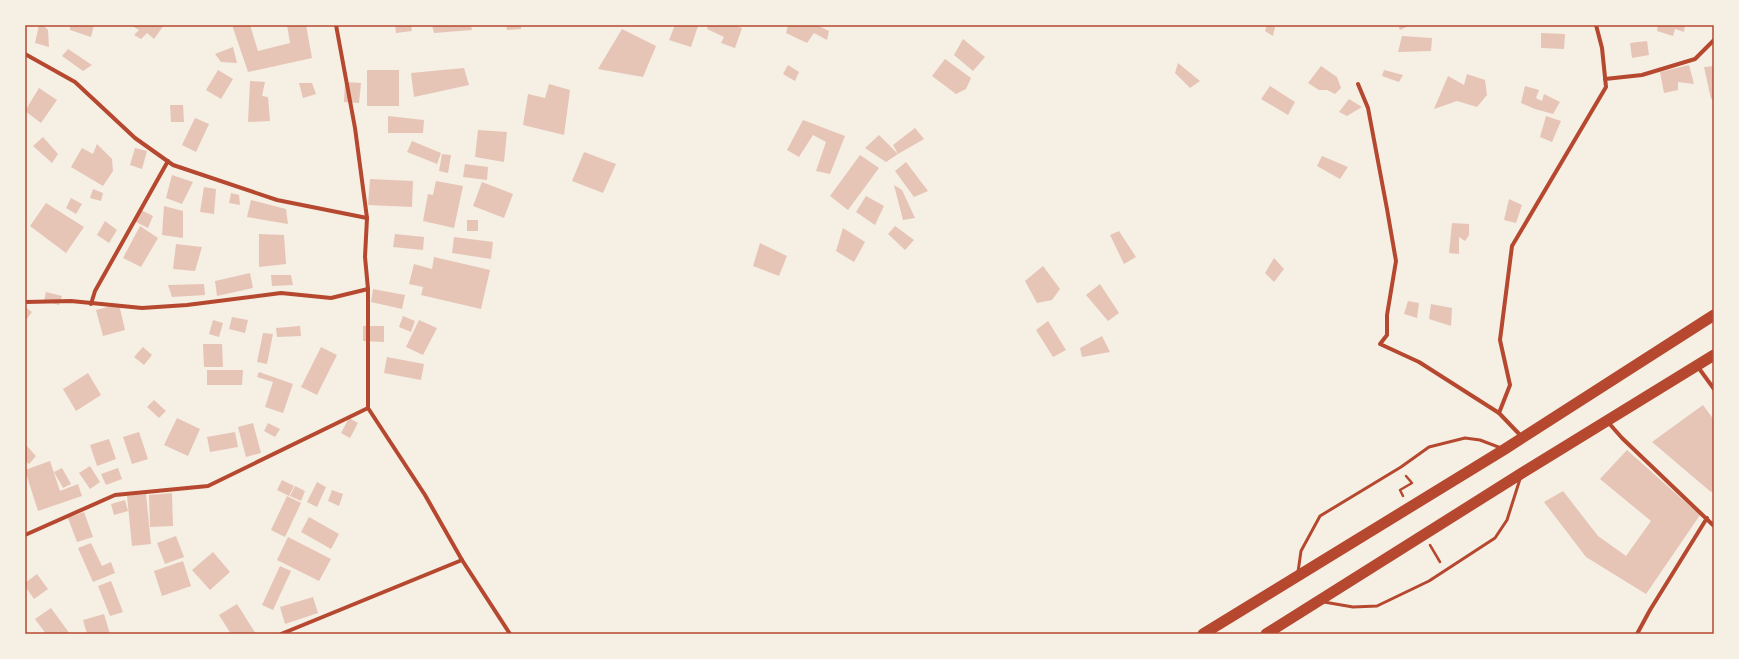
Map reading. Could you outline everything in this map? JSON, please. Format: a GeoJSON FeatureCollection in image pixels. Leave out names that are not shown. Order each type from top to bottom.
{"type":"FeatureCollection","features":[{"type":"Feature","properties":{"kind":"highway"},"geometry":{"type":"LineString","coordinates":[[1203,634],[1505,449],[1714,315]]}},
{"type":"Feature","properties":{"kind":"highway"},"geometry":{"type":"LineString","coordinates":[[1266,634],[1522,473],[1714,355]]}},
{"type":"Feature","properties":{"kind":"street"},"geometry":{"type":"LineString","coordinates":[[336,25],[355,128],[367,218],[365,257],[368,289],[368,408],[425,495],[462,560],[510,634]]}},
{"type":"Feature","properties":{"kind":"street"},"geometry":{"type":"LineString","coordinates":[[1499,413],[1510,385],[1500,340],[1512,246],[1606,87],[1602,48],[1596,25]]}},
{"type":"Feature","properties":{"kind":"street"},"geometry":{"type":"LineString","coordinates":[[1605,79],[1642,75],[1695,60],[1714,40]]}},
{"type":"Feature","properties":{"kind":"street"},"geometry":{"type":"LineString","coordinates":[[25,54],[75,82],[135,138],[173,165],[277,200],[367,218]]}},
{"type":"Feature","properties":{"kind":"street"},"geometry":{"type":"LineString","coordinates":[[1358,84],[1368,108],[1388,209],[1396,261],[1387,315],[1386,335],[1380,344],[1419,362],[1499,413],[1522,438]]}},
{"type":"Feature","properties":{"kind":"street"},"geometry":{"type":"LineString","coordinates":[[91,304],[95,291],[168,161]]}},
{"type":"Feature","properties":{"kind":"street"},"geometry":{"type":"LineString","coordinates":[[25,302],[71,301],[142,308],[187,305],[281,293],[331,298],[368,289]]}},
{"type":"Feature","properties":{"kind":"street"},"geometry":{"type":"LineString","coordinates":[[1698,365],[1714,389]]}},
{"type":"Feature","properties":{"kind":"street"},"geometry":{"type":"LineString","coordinates":[[25,536],[115,495],[208,486],[368,408]]}},
{"type":"Feature","properties":{"kind":"street"},"geometry":{"type":"LineString","coordinates":[[1607,421],[1622,438],[1714,526]]}},
{"type":"Feature","properties":{"kind":"street"},"geometry":{"type":"LineString","coordinates":[[1637,634],[1650,610],[1707,518]]}},
{"type":"Feature","properties":{"kind":"street"},"geometry":{"type":"LineString","coordinates":[[281,634],[462,560]]}},
{"type":"Feature","properties":{"kind":"lane"},"geometry":{"type":"LineString","coordinates":[[1297,576],[1301,551],[1320,516],[1401,467],[1429,447],[1465,438],[1480,440],[1505,449]]}},
{"type":"Feature","properties":{"kind":"lane"},"geometry":{"type":"LineString","coordinates":[[1320,601],[1353,606],[1377,606],[1429,581],[1495,538],[1507,520],[1522,473]]}},
{"type":"Feature","properties":{"kind":"path"},"geometry":{"type":"LineString","coordinates":[[1400,490],[1412,483],[1401,467]]}},
{"type":"Feature","properties":{"kind":"building"},"geometry":{"type":"Polygon","coordinates":[[[39,25],[43,25],[48,30],[49,47],[35,43],[39,25]]]}},
{"type":"Feature","properties":{"kind":"building"},"geometry":{"type":"Polygon","coordinates":[[[70,25],[94,25],[91,37],[70,30],[70,25]]]}},
{"type":"Feature","properties":{"kind":"building"},"geometry":{"type":"Polygon","coordinates":[[[164,25],[154,39],[147,33],[141,39],[134,35],[139,30],[132,26],[164,25]]]}},
{"type":"Feature","properties":{"kind":"building"},"geometry":{"type":"Polygon","coordinates":[[[232,25],[250,25],[258,51],[290,43],[287,25],[306,25],[312,58],[248,72],[232,25]]]}},
{"type":"Feature","properties":{"kind":"building"},"geometry":{"type":"Polygon","coordinates":[[[395,25],[411,25],[412,31],[396,33],[395,25]]]}},
{"type":"Feature","properties":{"kind":"building"},"geometry":{"type":"Polygon","coordinates":[[[432,25],[471,25],[472,30],[434,33],[432,25]]]}},
{"type":"Feature","properties":{"kind":"building"},"geometry":{"type":"Polygon","coordinates":[[[506,25],[521,25],[521,29],[507,30],[506,25]]]}},
{"type":"Feature","properties":{"kind":"building"},"geometry":{"type":"Polygon","coordinates":[[[675,25],[698,26],[691,47],[669,40],[675,25]]]}},
{"type":"Feature","properties":{"kind":"building"},"geometry":{"type":"Polygon","coordinates":[[[708,25],[732,25],[742,28],[735,48],[721,43],[724,37],[707,29],[708,25]]]}},
{"type":"Feature","properties":{"kind":"building"},"geometry":{"type":"Polygon","coordinates":[[[788,25],[817,25],[829,31],[827,40],[814,33],[807,43],[786,33],[788,25]]]}},
{"type":"Feature","properties":{"kind":"building"},"geometry":{"type":"Polygon","coordinates":[[[1267,25],[1275,27],[1273,36],[1265,31],[1267,25]]]}},
{"type":"Feature","properties":{"kind":"building"},"geometry":{"type":"Polygon","coordinates":[[[1398,25],[1410,25],[1400,30],[1398,25]]]}},
{"type":"Feature","properties":{"kind":"building"},"geometry":{"type":"Polygon","coordinates":[[[1658,25],[1685,25],[1684,32],[1675,29],[1673,36],[1657,31],[1658,25]]]}},
{"type":"Feature","properties":{"kind":"building"},"geometry":{"type":"Polygon","coordinates":[[[622,29],[656,46],[643,77],[598,69],[622,29]]]}},
{"type":"Feature","properties":{"kind":"building"},"geometry":{"type":"Polygon","coordinates":[[[1541,33],[1565,34],[1564,49],[1541,48],[1541,33]]]}},
{"type":"Feature","properties":{"kind":"building"},"geometry":{"type":"Polygon","coordinates":[[[1402,36],[1432,38],[1431,51],[1398,52],[1402,36]]]}},
{"type":"Feature","properties":{"kind":"building"},"geometry":{"type":"Polygon","coordinates":[[[963,39],[985,57],[973,71],[954,55],[963,39]]]}},
{"type":"Feature","properties":{"kind":"building"},"geometry":{"type":"Polygon","coordinates":[[[1647,41],[1649,55],[1632,58],[1630,43],[1647,41]]]}},
{"type":"Feature","properties":{"kind":"building"},"geometry":{"type":"Polygon","coordinates":[[[233,47],[237,63],[221,62],[215,54],[233,47]]]}},
{"type":"Feature","properties":{"kind":"building"},"geometry":{"type":"Polygon","coordinates":[[[68,49],[92,65],[83,71],[62,56],[68,49]]]}},
{"type":"Feature","properties":{"kind":"building"},"geometry":{"type":"Polygon","coordinates":[[[945,59],[971,78],[966,89],[956,94],[932,76],[945,59]]]}},
{"type":"Feature","properties":{"kind":"building"},"geometry":{"type":"Polygon","coordinates":[[[1178,63],[1200,81],[1190,88],[1175,73],[1178,63]]]}},
{"type":"Feature","properties":{"kind":"building"},"geometry":{"type":"Polygon","coordinates":[[[788,65],[799,72],[795,81],[783,74],[788,65]]]}},
{"type":"Feature","properties":{"kind":"building"},"geometry":{"type":"Polygon","coordinates":[[[1689,65],[1694,84],[1678,82],[1678,90],[1664,93],[1660,72],[1689,65]]]}},
{"type":"Feature","properties":{"kind":"building"},"geometry":{"type":"Polygon","coordinates":[[[1321,66],[1337,77],[1341,88],[1335,94],[1327,90],[1319,90],[1308,83],[1321,66]]]}},
{"type":"Feature","properties":{"kind":"building"},"geometry":{"type":"Polygon","coordinates":[[[1714,66],[1714,98],[1711,99],[1704,67],[1714,66]]]}},
{"type":"Feature","properties":{"kind":"building"},"geometry":{"type":"Polygon","coordinates":[[[464,68],[469,85],[414,97],[411,73],[464,68]]]}},
{"type":"Feature","properties":{"kind":"building"},"geometry":{"type":"Polygon","coordinates":[[[218,70],[233,79],[221,99],[206,90],[218,70]]]}},
{"type":"Feature","properties":{"kind":"building"},"geometry":{"type":"Polygon","coordinates":[[[367,70],[399,70],[399,106],[367,106],[367,70]]]}},
{"type":"Feature","properties":{"kind":"building"},"geometry":{"type":"Polygon","coordinates":[[[1384,70],[1403,75],[1399,82],[1382,76],[1384,70]]]}},
{"type":"Feature","properties":{"kind":"building"},"geometry":{"type":"Polygon","coordinates":[[[1467,74],[1485,80],[1487,95],[1477,107],[1457,101],[1434,109],[1448,76],[1464,85],[1467,74]]]}},
{"type":"Feature","properties":{"kind":"building"},"geometry":{"type":"Polygon","coordinates":[[[250,81],[265,82],[262,96],[268,97],[270,121],[248,122],[250,81]]]}},
{"type":"Feature","properties":{"kind":"building"},"geometry":{"type":"Polygon","coordinates":[[[345,82],[361,83],[359,103],[344,102],[345,82]]]}},
{"type":"Feature","properties":{"kind":"building"},"geometry":{"type":"Polygon","coordinates":[[[299,83],[312,83],[316,94],[303,98],[299,83]]]}},
{"type":"Feature","properties":{"kind":"building"},"geometry":{"type":"Polygon","coordinates":[[[549,84],[570,90],[564,135],[523,125],[528,94],[545,98],[549,84]]]}},
{"type":"Feature","properties":{"kind":"building"},"geometry":{"type":"Polygon","coordinates":[[[1270,86],[1295,102],[1288,115],[1261,99],[1270,86]]]}},
{"type":"Feature","properties":{"kind":"building"},"geometry":{"type":"Polygon","coordinates":[[[1525,86],[1539,90],[1536,98],[1542,101],[1544,94],[1560,102],[1553,114],[1521,103],[1525,86]]]}},
{"type":"Feature","properties":{"kind":"building"},"geometry":{"type":"Polygon","coordinates":[[[39,88],[57,100],[41,123],[25,111],[39,88]]]}},
{"type":"Feature","properties":{"kind":"building"},"geometry":{"type":"Polygon","coordinates":[[[1349,99],[1362,107],[1347,116],[1339,112],[1349,99]]]}},
{"type":"Feature","properties":{"kind":"building"},"geometry":{"type":"Polygon","coordinates":[[[170,105],[183,105],[184,122],[171,122],[170,105]]]}},
{"type":"Feature","properties":{"kind":"building"},"geometry":{"type":"Polygon","coordinates":[[[388,116],[424,120],[423,133],[388,133],[388,116]]]}},
{"type":"Feature","properties":{"kind":"building"},"geometry":{"type":"Polygon","coordinates":[[[1546,116],[1561,121],[1552,142],[1540,137],[1546,116]]]}},
{"type":"Feature","properties":{"kind":"building"},"geometry":{"type":"Polygon","coordinates":[[[195,118],[209,124],[196,152],[182,145],[195,118]]]}},
{"type":"Feature","properties":{"kind":"building"},"geometry":{"type":"Polygon","coordinates":[[[803,120],[845,136],[830,174],[816,171],[826,142],[813,135],[799,157],[787,150],[803,120]]]}},
{"type":"Feature","properties":{"kind":"building"},"geometry":{"type":"Polygon","coordinates":[[[915,128],[924,139],[898,154],[893,145],[915,128]]]}},
{"type":"Feature","properties":{"kind":"building"},"geometry":{"type":"Polygon","coordinates":[[[478,130],[507,132],[504,162],[475,157],[478,130]]]}},
{"type":"Feature","properties":{"kind":"building"},"geometry":{"type":"Polygon","coordinates":[[[879,135],[898,154],[886,162],[865,148],[879,135]]]}},
{"type":"Feature","properties":{"kind":"building"},"geometry":{"type":"Polygon","coordinates":[[[43,137],[58,154],[52,163],[33,146],[43,137]]]}},
{"type":"Feature","properties":{"kind":"building"},"geometry":{"type":"Polygon","coordinates":[[[412,141],[441,153],[437,164],[407,152],[412,141]]]}},
{"type":"Feature","properties":{"kind":"building"},"geometry":{"type":"Polygon","coordinates":[[[97,144],[112,159],[113,171],[103,186],[71,167],[82,148],[93,154],[97,144]]]}},
{"type":"Feature","properties":{"kind":"building"},"geometry":{"type":"Polygon","coordinates":[[[135,148],[147,151],[142,169],[130,165],[135,148]]]}},
{"type":"Feature","properties":{"kind":"building"},"geometry":{"type":"Polygon","coordinates":[[[584,152],[616,164],[603,193],[572,181],[584,152]]]}},
{"type":"Feature","properties":{"kind":"building"},"geometry":{"type":"Polygon","coordinates":[[[442,154],[451,155],[448,173],[439,171],[442,154]]]}},
{"type":"Feature","properties":{"kind":"building"},"geometry":{"type":"Polygon","coordinates":[[[860,155],[879,168],[848,210],[830,196],[860,155]]]}},
{"type":"Feature","properties":{"kind":"building"},"geometry":{"type":"Polygon","coordinates":[[[1322,156],[1348,167],[1340,179],[1317,166],[1322,156]]]}},
{"type":"Feature","properties":{"kind":"building"},"geometry":{"type":"Polygon","coordinates":[[[906,162],[928,191],[914,197],[895,171],[906,162]]]}},
{"type":"Feature","properties":{"kind":"building"},"geometry":{"type":"Polygon","coordinates":[[[465,164],[488,167],[487,180],[463,177],[465,164]]]}},
{"type":"Feature","properties":{"kind":"building"},"geometry":{"type":"Polygon","coordinates":[[[172,175],[193,182],[182,204],[166,198],[172,175]]]}},
{"type":"Feature","properties":{"kind":"building"},"geometry":{"type":"Polygon","coordinates":[[[370,179],[413,181],[412,207],[368,205],[370,179]]]}},
{"type":"Feature","properties":{"kind":"building"},"geometry":{"type":"Polygon","coordinates":[[[436,181],[463,186],[454,228],[423,221],[428,194],[433,195],[436,181]]]}},
{"type":"Feature","properties":{"kind":"building"},"geometry":{"type":"Polygon","coordinates":[[[482,182],[513,194],[504,218],[473,206],[482,182]]]}},
{"type":"Feature","properties":{"kind":"building"},"geometry":{"type":"Polygon","coordinates":[[[894,185],[902,190],[915,218],[903,220],[894,185]]]}},
{"type":"Feature","properties":{"kind":"building"},"geometry":{"type":"Polygon","coordinates":[[[204,187],[216,189],[214,214],[200,212],[204,187]]]}},
{"type":"Feature","properties":{"kind":"building"},"geometry":{"type":"Polygon","coordinates":[[[93,189],[103,193],[101,201],[90,198],[93,189]]]}},
{"type":"Feature","properties":{"kind":"building"},"geometry":{"type":"Polygon","coordinates":[[[231,193],[239,195],[240,205],[229,203],[231,193]]]}},
{"type":"Feature","properties":{"kind":"building"},"geometry":{"type":"Polygon","coordinates":[[[866,196],[884,206],[875,225],[856,212],[866,196]]]}},
{"type":"Feature","properties":{"kind":"building"},"geometry":{"type":"Polygon","coordinates":[[[71,198],[82,204],[76,214],[66,208],[71,198]]]}},
{"type":"Feature","properties":{"kind":"building"},"geometry":{"type":"Polygon","coordinates":[[[1509,199],[1522,205],[1516,223],[1504,220],[1509,199]]]}},
{"type":"Feature","properties":{"kind":"building"},"geometry":{"type":"Polygon","coordinates":[[[251,200],[286,209],[288,224],[247,217],[251,200]]]}},
{"type":"Feature","properties":{"kind":"building"},"geometry":{"type":"Polygon","coordinates":[[[46,203],[84,227],[66,253],[30,226],[46,203]]]}},
{"type":"Feature","properties":{"kind":"building"},"geometry":{"type":"Polygon","coordinates":[[[164,206],[183,211],[183,238],[162,235],[164,206]]]}},
{"type":"Feature","properties":{"kind":"building"},"geometry":{"type":"Polygon","coordinates":[[[139,209],[153,216],[148,228],[134,221],[139,209]]]}},
{"type":"Feature","properties":{"kind":"building"},"geometry":{"type":"Polygon","coordinates":[[[467,220],[478,220],[478,231],[467,231],[467,220]]]}},
{"type":"Feature","properties":{"kind":"building"},"geometry":{"type":"Polygon","coordinates":[[[105,221],[117,230],[109,243],[97,235],[105,221]]]}},
{"type":"Feature","properties":{"kind":"building"},"geometry":{"type":"Polygon","coordinates":[[[1452,223],[1469,224],[1469,235],[1465,241],[1459,237],[1459,254],[1449,253],[1452,223]]]}},
{"type":"Feature","properties":{"kind":"building"},"geometry":{"type":"Polygon","coordinates":[[[140,226],[158,238],[141,267],[123,258],[140,226]]]}},
{"type":"Feature","properties":{"kind":"building"},"geometry":{"type":"Polygon","coordinates":[[[895,226],[914,240],[905,250],[888,234],[895,226]]]}},
{"type":"Feature","properties":{"kind":"building"},"geometry":{"type":"Polygon","coordinates":[[[843,228],[865,242],[854,262],[836,251],[843,228]]]}},
{"type":"Feature","properties":{"kind":"building"},"geometry":{"type":"Polygon","coordinates":[[[1119,231],[1136,257],[1124,264],[1110,235],[1119,231]]]}},
{"type":"Feature","properties":{"kind":"building"},"geometry":{"type":"Polygon","coordinates":[[[259,234],[284,235],[286,264],[259,267],[259,234]]]}},
{"type":"Feature","properties":{"kind":"building"},"geometry":{"type":"Polygon","coordinates":[[[395,234],[424,237],[423,250],[393,247],[395,234]]]}},
{"type":"Feature","properties":{"kind":"building"},"geometry":{"type":"Polygon","coordinates":[[[454,237],[493,242],[491,259],[452,253],[454,237]]]}},
{"type":"Feature","properties":{"kind":"building"},"geometry":{"type":"Polygon","coordinates":[[[760,243],[787,256],[779,276],[753,266],[760,243]]]}},
{"type":"Feature","properties":{"kind":"building"},"geometry":{"type":"Polygon","coordinates":[[[176,244],[202,247],[195,271],[173,269],[176,244]]]}},
{"type":"Feature","properties":{"kind":"building"},"geometry":{"type":"Polygon","coordinates":[[[434,257],[490,270],[481,309],[421,295],[423,287],[409,284],[414,264],[432,269],[434,257]]]}},
{"type":"Feature","properties":{"kind":"building"},"geometry":{"type":"Polygon","coordinates":[[[1274,258],[1284,269],[1274,282],[1265,273],[1274,258]]]}},
{"type":"Feature","properties":{"kind":"building"},"geometry":{"type":"Polygon","coordinates":[[[1043,266],[1060,289],[1052,300],[1037,303],[1025,281],[1043,266]]]}},
{"type":"Feature","properties":{"kind":"building"},"geometry":{"type":"Polygon","coordinates":[[[250,273],[253,288],[217,296],[215,281],[250,273]]]}},
{"type":"Feature","properties":{"kind":"building"},"geometry":{"type":"Polygon","coordinates":[[[271,275],[291,275],[293,285],[272,286],[271,275]]]}},
{"type":"Feature","properties":{"kind":"building"},"geometry":{"type":"Polygon","coordinates":[[[204,284],[205,295],[172,297],[168,285],[204,284]]]}},
{"type":"Feature","properties":{"kind":"building"},"geometry":{"type":"Polygon","coordinates":[[[1100,284],[1119,313],[1108,321],[1086,295],[1100,284]]]}},
{"type":"Feature","properties":{"kind":"building"},"geometry":{"type":"Polygon","coordinates":[[[373,289],[405,295],[402,309],[371,302],[373,289]]]}},
{"type":"Feature","properties":{"kind":"building"},"geometry":{"type":"Polygon","coordinates":[[[46,292],[62,296],[59,305],[44,301],[46,292]]]}},
{"type":"Feature","properties":{"kind":"building"},"geometry":{"type":"Polygon","coordinates":[[[1408,301],[1419,303],[1417,318],[1404,314],[1408,301]]]}},
{"type":"Feature","properties":{"kind":"building"},"geometry":{"type":"Polygon","coordinates":[[[119,304],[125,330],[103,336],[96,310],[119,304]]]}},
{"type":"Feature","properties":{"kind":"building"},"geometry":{"type":"Polygon","coordinates":[[[1431,304],[1452,308],[1451,326],[1429,319],[1431,304]]]}},
{"type":"Feature","properties":{"kind":"building"},"geometry":{"type":"Polygon","coordinates":[[[25,307],[32,312],[26,320],[25,320],[25,307]]]}},
{"type":"Feature","properties":{"kind":"building"},"geometry":{"type":"Polygon","coordinates":[[[403,316],[415,321],[411,332],[399,327],[403,316]]]}},
{"type":"Feature","properties":{"kind":"building"},"geometry":{"type":"Polygon","coordinates":[[[232,317],[248,320],[245,333],[229,329],[232,317]]]}},
{"type":"Feature","properties":{"kind":"building"},"geometry":{"type":"Polygon","coordinates":[[[213,320],[223,323],[219,337],[209,334],[213,320]]]}},
{"type":"Feature","properties":{"kind":"building"},"geometry":{"type":"Polygon","coordinates":[[[419,320],[437,328],[423,355],[406,347],[419,320]]]}},
{"type":"Feature","properties":{"kind":"building"},"geometry":{"type":"Polygon","coordinates":[[[1048,321],[1066,350],[1053,357],[1036,330],[1048,321]]]}},
{"type":"Feature","properties":{"kind":"building"},"geometry":{"type":"Polygon","coordinates":[[[300,326],[301,336],[277,337],[276,328],[300,326]]]}},
{"type":"Feature","properties":{"kind":"building"},"geometry":{"type":"Polygon","coordinates":[[[363,326],[384,326],[384,342],[363,341],[363,326]]]}},
{"type":"Feature","properties":{"kind":"building"},"geometry":{"type":"Polygon","coordinates":[[[263,333],[273,334],[267,364],[257,362],[263,333]]]}},
{"type":"Feature","properties":{"kind":"building"},"geometry":{"type":"Polygon","coordinates":[[[1102,336],[1110,352],[1082,357],[1080,348],[1102,336]]]}},
{"type":"Feature","properties":{"kind":"building"},"geometry":{"type":"Polygon","coordinates":[[[203,344],[222,344],[223,367],[204,367],[203,344]]]}},
{"type":"Feature","properties":{"kind":"building"},"geometry":{"type":"Polygon","coordinates":[[[143,347],[152,355],[144,365],[134,357],[143,347]]]}},
{"type":"Feature","properties":{"kind":"building"},"geometry":{"type":"Polygon","coordinates":[[[321,347],[337,355],[317,395],[301,387],[321,347]]]}},
{"type":"Feature","properties":{"kind":"building"},"geometry":{"type":"Polygon","coordinates":[[[387,357],[424,364],[421,380],[384,373],[387,357]]]}},
{"type":"Feature","properties":{"kind":"building"},"geometry":{"type":"Polygon","coordinates":[[[207,370],[243,370],[242,385],[207,385],[207,370]]]}},
{"type":"Feature","properties":{"kind":"building"},"geometry":{"type":"Polygon","coordinates":[[[259,372],[293,384],[283,413],[265,407],[273,382],[257,377],[259,372]]]}},
{"type":"Feature","properties":{"kind":"building"},"geometry":{"type":"Polygon","coordinates":[[[88,373],[101,395],[76,411],[63,389],[88,373]]]}},
{"type":"Feature","properties":{"kind":"building"},"geometry":{"type":"Polygon","coordinates":[[[154,400],[166,411],[159,418],[147,407],[154,400]]]}},
{"type":"Feature","properties":{"kind":"building"},"geometry":{"type":"Polygon","coordinates":[[[1703,405],[1714,420],[1714,490],[1711,492],[1652,442],[1703,405]]]}},
{"type":"Feature","properties":{"kind":"building"},"geometry":{"type":"Polygon","coordinates":[[[177,418],[200,429],[188,456],[164,445],[177,418]]]}},
{"type":"Feature","properties":{"kind":"building"},"geometry":{"type":"Polygon","coordinates":[[[349,418],[358,423],[350,438],[341,433],[349,418]]]}},
{"type":"Feature","properties":{"kind":"building"},"geometry":{"type":"Polygon","coordinates":[[[253,423],[261,453],[246,457],[238,427],[253,423]]]}},
{"type":"Feature","properties":{"kind":"building"},"geometry":{"type":"Polygon","coordinates":[[[268,423],[280,429],[275,437],[264,431],[268,423]]]}},
{"type":"Feature","properties":{"kind":"building"},"geometry":{"type":"Polygon","coordinates":[[[139,432],[148,459],[132,464],[123,437],[139,432]]]}},
{"type":"Feature","properties":{"kind":"building"},"geometry":{"type":"Polygon","coordinates":[[[235,432],[238,447],[210,452],[207,437],[235,432]]]}},
{"type":"Feature","properties":{"kind":"building"},"geometry":{"type":"Polygon","coordinates":[[[109,439],[116,459],[97,466],[90,445],[109,439]]]}},
{"type":"Feature","properties":{"kind":"building"},"geometry":{"type":"Polygon","coordinates":[[[25,444],[36,456],[29,464],[25,461],[25,444]]]}},
{"type":"Feature","properties":{"kind":"building"},"geometry":{"type":"Polygon","coordinates":[[[1627,450],[1700,515],[1646,594],[1586,557],[1544,502],[1563,491],[1598,536],[1626,556],[1651,521],[1600,479],[1627,450]]]}},
{"type":"Feature","properties":{"kind":"building"},"geometry":{"type":"Polygon","coordinates":[[[50,461],[60,491],[78,484],[82,496],[38,511],[25,470],[50,461]]]}},
{"type":"Feature","properties":{"kind":"building"},"geometry":{"type":"Polygon","coordinates":[[[90,466],[100,482],[90,489],[79,473],[90,466]]]}},
{"type":"Feature","properties":{"kind":"building"},"geometry":{"type":"Polygon","coordinates":[[[62,468],[71,484],[63,488],[54,472],[62,468]]]}},
{"type":"Feature","properties":{"kind":"building"},"geometry":{"type":"Polygon","coordinates":[[[118,468],[122,479],[106,485],[101,474],[118,468]]]}},
{"type":"Feature","properties":{"kind":"building"},"geometry":{"type":"Polygon","coordinates":[[[282,480],[294,486],[289,496],[277,490],[282,480]]]}},
{"type":"Feature","properties":{"kind":"building"},"geometry":{"type":"Polygon","coordinates":[[[317,482],[326,487],[317,507],[307,502],[317,482]]]}},
{"type":"Feature","properties":{"kind":"building"},"geometry":{"type":"Polygon","coordinates":[[[295,486],[305,491],[301,501],[290,496],[295,486]]]}},
{"type":"Feature","properties":{"kind":"building"},"geometry":{"type":"Polygon","coordinates":[[[332,490],[343,494],[339,506],[328,501],[332,490]]]}},
{"type":"Feature","properties":{"kind":"building"},"geometry":{"type":"Polygon","coordinates":[[[172,493],[173,526],[150,527],[149,495],[172,493]]]}},
{"type":"Feature","properties":{"kind":"building"},"geometry":{"type":"Polygon","coordinates":[[[146,494],[151,544],[132,546],[127,496],[146,494]]]}},
{"type":"Feature","properties":{"kind":"building"},"geometry":{"type":"Polygon","coordinates":[[[287,496],[301,503],[285,537],[271,530],[287,496]]]}},
{"type":"Feature","properties":{"kind":"building"},"geometry":{"type":"Polygon","coordinates":[[[125,500],[128,511],[114,515],[111,504],[125,500]]]}},
{"type":"Feature","properties":{"kind":"building"},"geometry":{"type":"Polygon","coordinates":[[[84,512],[93,537],[77,542],[68,518],[84,512]]]}},
{"type":"Feature","properties":{"kind":"building"},"geometry":{"type":"Polygon","coordinates":[[[309,517],[339,534],[331,549],[301,532],[309,517]]]}},
{"type":"Feature","properties":{"kind":"building"},"geometry":{"type":"Polygon","coordinates":[[[176,536],[184,557],[165,564],[157,543],[176,536]]]}},
{"type":"Feature","properties":{"kind":"building"},"geometry":{"type":"Polygon","coordinates":[[[288,537],[331,559],[319,581],[277,560],[288,537]]]}},
{"type":"Feature","properties":{"kind":"building"},"geometry":{"type":"Polygon","coordinates":[[[91,543],[102,566],[111,562],[115,573],[93,582],[78,548],[91,543]]]}},
{"type":"Feature","properties":{"kind":"building"},"geometry":{"type":"Polygon","coordinates":[[[213,552],[230,572],[210,590],[192,570],[213,552]]]}},
{"type":"Feature","properties":{"kind":"building"},"geometry":{"type":"Polygon","coordinates":[[[183,561],[191,586],[162,596],[154,571],[183,561]]]}},
{"type":"Feature","properties":{"kind":"building"},"geometry":{"type":"Polygon","coordinates":[[[280,566],[291,571],[273,610],[262,605],[280,566]]]}},
{"type":"Feature","properties":{"kind":"building"},"geometry":{"type":"Polygon","coordinates":[[[37,574],[48,589],[34,599],[25,586],[25,583],[37,574]]]}},
{"type":"Feature","properties":{"kind":"building"},"geometry":{"type":"Polygon","coordinates":[[[111,581],[123,612],[110,616],[98,586],[111,581]]]}},
{"type":"Feature","properties":{"kind":"building"},"geometry":{"type":"Polygon","coordinates":[[[313,597],[318,613],[285,624],[280,607],[313,597]]]}},
{"type":"Feature","properties":{"kind":"building"},"geometry":{"type":"Polygon","coordinates":[[[237,604],[256,634],[231,634],[219,615],[237,604]]]}},
{"type":"Feature","properties":{"kind":"building"},"geometry":{"type":"Polygon","coordinates":[[[51,608],[70,634],[46,634],[35,619],[51,608]]]}},
{"type":"Feature","properties":{"kind":"building"},"geometry":{"type":"Polygon","coordinates":[[[104,614],[110,634],[87,634],[83,620],[104,614]]]}}]}
